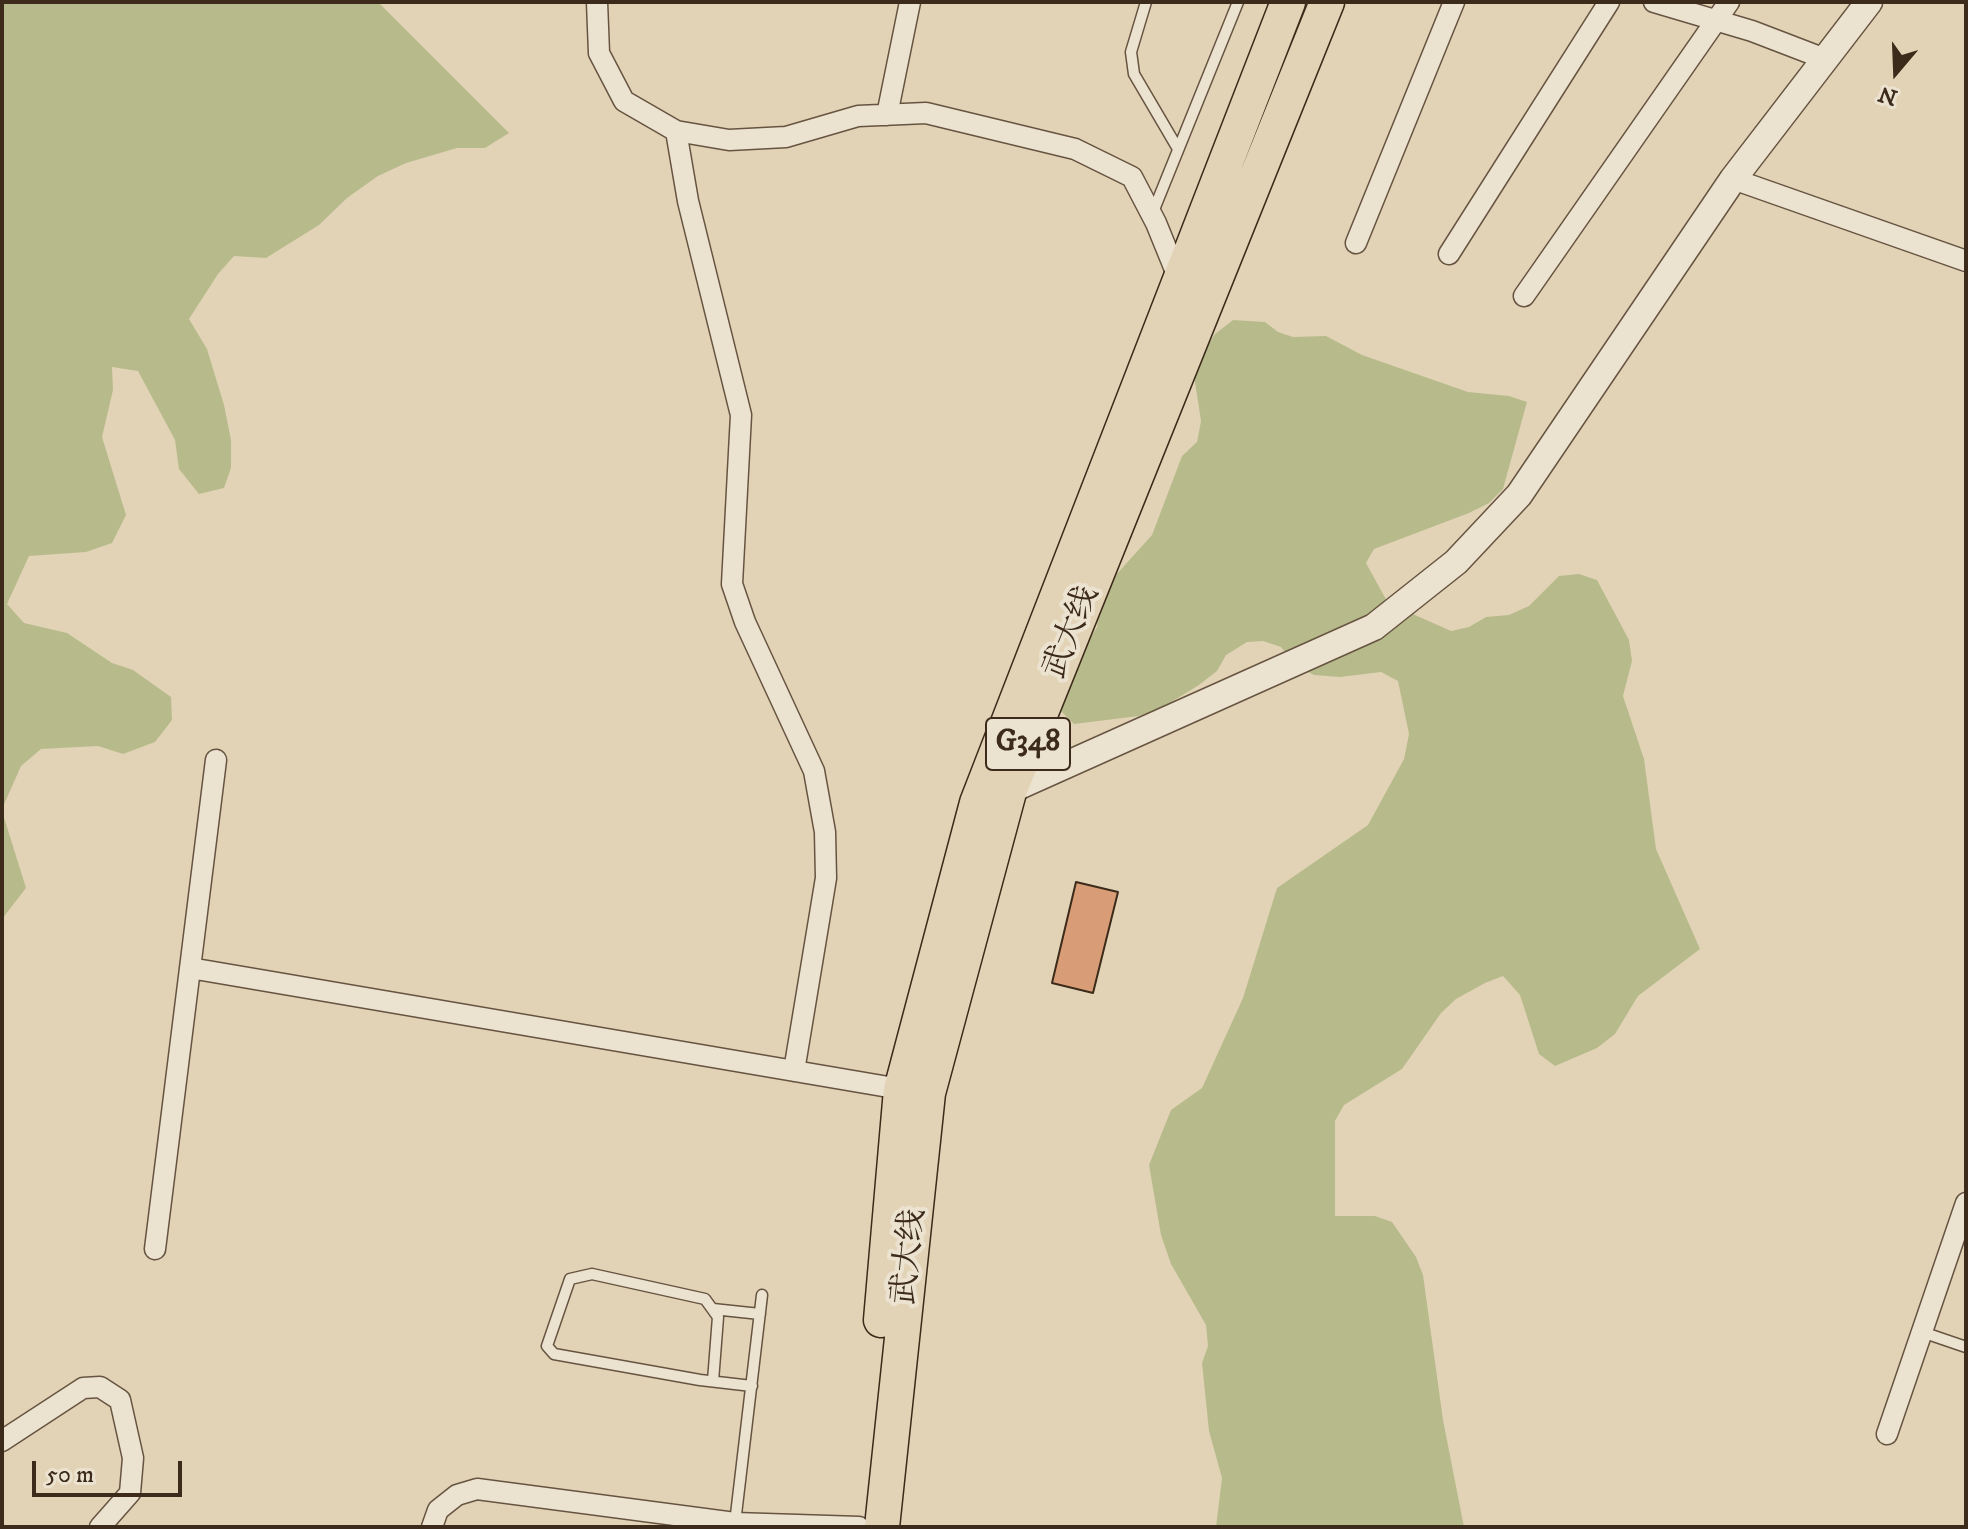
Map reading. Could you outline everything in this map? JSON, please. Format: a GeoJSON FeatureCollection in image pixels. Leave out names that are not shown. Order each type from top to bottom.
{"type":"FeatureCollection","features":[{"type":"Feature","properties":{"kind":"highway","name":"武大线"},"geometry":{"type":"LineString","coordinates":[[863,1527],[914,1091],[977,803],[1178,277],[1288,2]]}},
{"type":"Feature","properties":{"kind":"highway","name":"武大线"},"geometry":{"type":"LineString","coordinates":[[882,1527],[914,1091],[1009,792],[1327,2]]}},
{"type":"Feature","properties":{"kind":"street"},"geometry":{"type":"LineString","coordinates":[[597,2],[599,53],[624,101],[676,131],[729,140],[786,137],[858,116],[926,113],[1075,149],[1132,177],[1152,214],[1178,277]]}},
{"type":"Feature","properties":{"kind":"street"},"geometry":{"type":"LineString","coordinates":[[887,115],[910,2]]}},
{"type":"Feature","properties":{"kind":"street"},"geometry":{"type":"LineString","coordinates":[[1356,243],[1454,2]]}},
{"type":"Feature","properties":{"kind":"street"},"geometry":{"type":"LineString","coordinates":[[1449,254],[1609,2]]}},
{"type":"Feature","properties":{"kind":"street"},"geometry":{"type":"LineString","coordinates":[[1654,2],[1716,20],[1825,59]]}},
{"type":"Feature","properties":{"kind":"street"},"geometry":{"type":"LineString","coordinates":[[1524,296],[1729,2]]}},
{"type":"Feature","properties":{"kind":"street"},"geometry":{"type":"LineString","coordinates":[[977,803],[1009,792],[1374,627],[1456,562],[1519,495],[1733,179],[1869,2]]}},
{"type":"Feature","properties":{"kind":"street"},"geometry":{"type":"LineString","coordinates":[[676,131],[688,201],[741,415],[732,584],[745,622],[814,771],[825,832],[826,878],[794,1071]]}},
{"type":"Feature","properties":{"kind":"street"},"geometry":{"type":"LineString","coordinates":[[1733,179],[1966,259]]}},
{"type":"Feature","properties":{"kind":"street"},"geometry":{"type":"LineString","coordinates":[[155,1249],[216,760]]}},
{"type":"Feature","properties":{"kind":"street"},"geometry":{"type":"LineString","coordinates":[[190,968],[914,1091]]}},
{"type":"Feature","properties":{"kind":"street"},"geometry":{"type":"LineString","coordinates":[[1887,1434],[1966,1203]]}},
{"type":"Feature","properties":{"kind":"street"},"geometry":{"type":"LineString","coordinates":[[2,1441],[83,1388],[100,1387],[120,1400],[133,1458],[130,1493],[100,1527]]}},
{"type":"Feature","properties":{"kind":"street"},"geometry":{"type":"LineString","coordinates":[[432,1527],[438,1510],[457,1495],[477,1489],[735,1523],[882,1527]]}},
{"type":"Feature","properties":{"kind":"lane"},"geometry":{"type":"LineString","coordinates":[[1146,2],[1133,42],[1134,74],[1178,149]]}},
{"type":"Feature","properties":{"kind":"lane"},"geometry":{"type":"LineString","coordinates":[[1152,214],[1238,2]]}},
{"type":"Feature","properties":{"kind":"lane"},"geometry":{"type":"LineString","coordinates":[[713,1381],[718,1317],[705,1299],[592,1274],[570,1279],[547,1346],[554,1354],[713,1381],[752,1386]]}},
{"type":"Feature","properties":{"kind":"lane"},"geometry":{"type":"LineString","coordinates":[[735,1523],[762,1295]]}},
{"type":"Feature","properties":{"kind":"lane"},"geometry":{"type":"LineString","coordinates":[[713,1309],[760,1314]]}},
{"type":"Feature","properties":{"kind":"lane"},"geometry":{"type":"LineString","coordinates":[[1922,1332],[1966,1347]]}},
{"type":"Feature","properties":{"kind":"green space"},"geometry":{"type":"Polygon","coordinates":[[[2,2],[378,2],[509,133],[485,148],[457,148],[406,163],[378,176],[347,198],[319,225],[266,258],[234,256],[218,274],[189,319],[207,349],[224,405],[231,440],[231,468],[224,488],[199,494],[179,469],[175,440],[138,371],[112,367],[113,390],[102,437],[126,515],[112,543],[86,552],[29,556],[7,604],[24,623],[67,633],[112,663],[133,670],[171,697],[172,720],[155,742],[123,754],[98,746],[41,749],[21,766],[2,809],[2,2]]]}},
{"type":"Feature","properties":{"kind":"green space"},"geometry":{"type":"Polygon","coordinates":[[[1233,320],[1265,322],[1278,332],[1293,337],[1326,336],[1362,355],[1468,392],[1509,396],[1527,402],[1503,489],[1489,503],[1374,549],[1366,563],[1388,603],[1451,631],[1469,627],[1486,617],[1509,615],[1529,606],[1559,576],[1579,574],[1597,580],[1629,640],[1632,661],[1623,696],[1644,759],[1656,849],[1700,949],[1638,996],[1615,1034],[1597,1048],[1555,1066],[1539,1054],[1520,995],[1503,976],[1485,983],[1456,999],[1441,1013],[1402,1069],[1344,1105],[1335,1121],[1335,1216],[1375,1216],[1392,1222],[1416,1257],[1423,1275],[1443,1420],[1464,1527],[1216,1527],[1222,1478],[1209,1431],[1202,1363],[1208,1346],[1206,1325],[1171,1264],[1161,1235],[1149,1165],[1171,1110],[1202,1088],[1243,998],[1277,888],[1368,825],[1404,759],[1409,734],[1398,681],[1381,672],[1340,677],[1314,675],[1295,665],[1281,647],[1263,641],[1247,642],[1226,655],[1217,671],[1199,685],[1158,710],[1139,716],[1074,724],[1059,709],[1074,665],[1097,627],[1105,587],[1152,535],[1182,456],[1197,442],[1201,421],[1193,369],[1215,334],[1233,320]]]}},
{"type":"Feature","properties":{"kind":"green space"},"geometry":{"type":"Polygon","coordinates":[[[2,811],[26,888],[2,919],[2,811]]]}},
{"type":"Feature","properties":{"kind":"building"},"geometry":{"type":"Polygon","coordinates":[[[1076,882],[1118,892],[1093,993],[1052,983],[1076,882]]]}}]}
